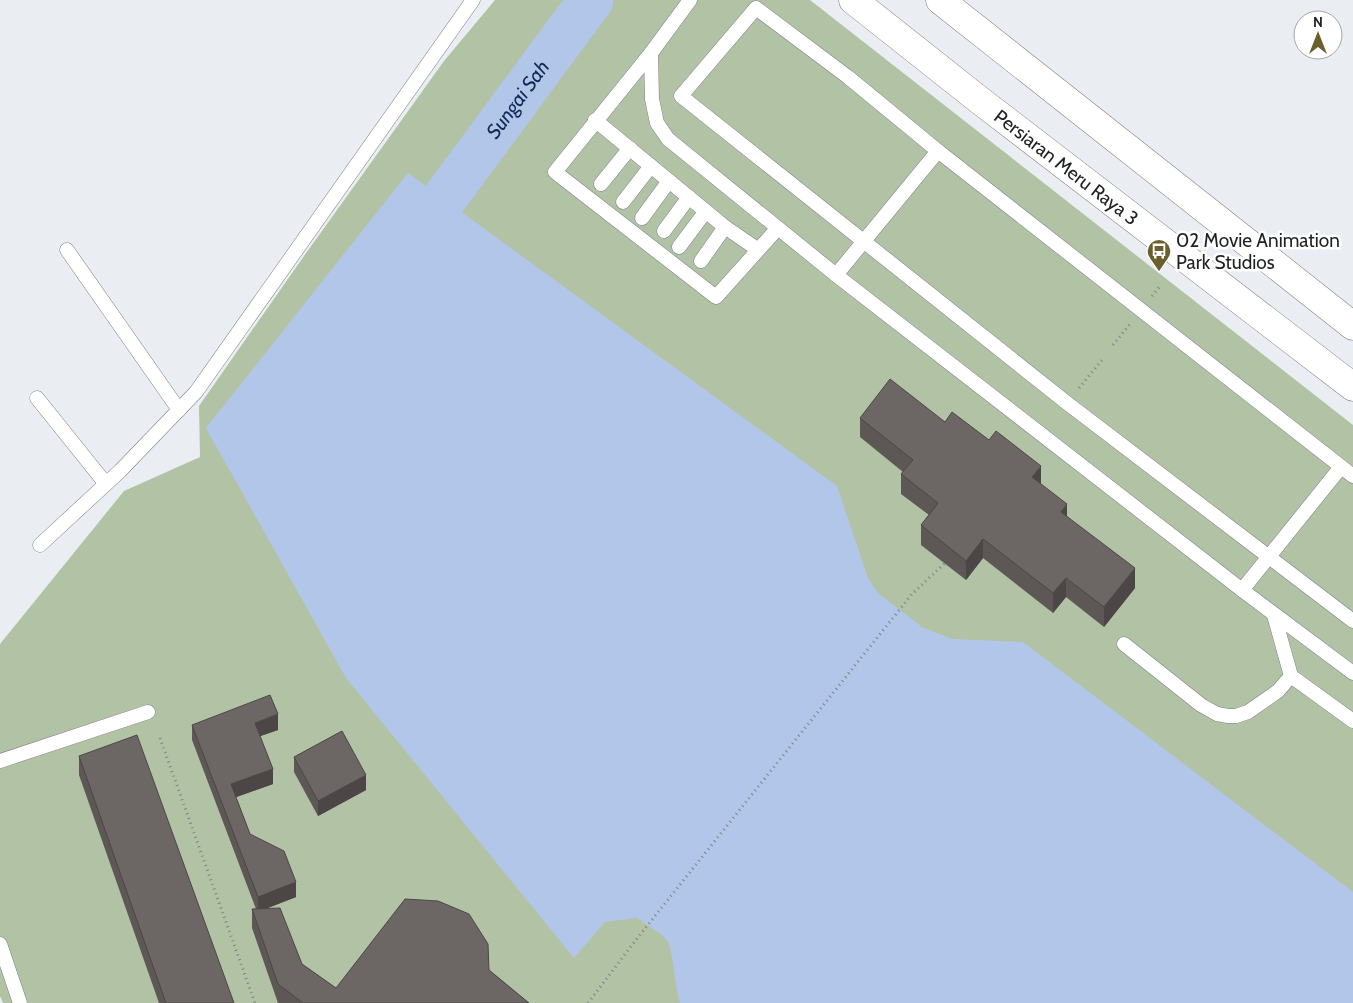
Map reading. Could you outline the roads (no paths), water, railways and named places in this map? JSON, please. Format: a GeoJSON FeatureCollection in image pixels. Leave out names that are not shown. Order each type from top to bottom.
{"type":"FeatureCollection","features":[{"type":"Feature","properties":{"kind":"street","name":"Persiaran Meru Raya 3"},"geometry":{"type":"LineString","coordinates":[[853,0],[986,105],[1353,387]]}},
{"type":"Feature","properties":{"kind":"street"},"geometry":{"type":"LineString","coordinates":[[940,0],[1353,326]]}},
{"type":"Feature","properties":{"kind":"lane"},"geometry":{"type":"LineString","coordinates":[[40,545],[106,484],[196,392],[473,0]]}},
{"type":"Feature","properties":{"kind":"lane"},"geometry":{"type":"LineString","coordinates":[[690,0],[651,54],[595,120],[555,172],[716,297],[756,250],[777,229]]}},
{"type":"Feature","properties":{"kind":"lane"},"geometry":{"type":"LineString","coordinates":[[1353,476],[938,151],[848,77],[756,8],[681,96],[1067,403],[1353,621]]}},
{"type":"Feature","properties":{"kind":"lane"},"geometry":{"type":"LineString","coordinates":[[651,54],[652,99],[657,123],[668,139],[836,275],[1274,615],[1353,673]]}},
{"type":"Feature","properties":{"kind":"lane"},"geometry":{"type":"LineString","coordinates":[[595,120],[725,227],[756,250]]}},
{"type":"Feature","properties":{"kind":"lane"},"geometry":{"type":"LineString","coordinates":[[601,184],[630,148]]}},
{"type":"Feature","properties":{"kind":"lane"},"geometry":{"type":"LineString","coordinates":[[836,275],[938,151]]}},
{"type":"Feature","properties":{"kind":"lane"},"geometry":{"type":"LineString","coordinates":[[623,202],[651,166]]}},
{"type":"Feature","properties":{"kind":"lane"},"geometry":{"type":"LineString","coordinates":[[642,218],[669,181]]}},
{"type":"Feature","properties":{"kind":"lane"},"geometry":{"type":"LineString","coordinates":[[664,231],[689,197]]}},
{"type":"Feature","properties":{"kind":"lane"},"geometry":{"type":"LineString","coordinates":[[679,247],[706,211]]}},
{"type":"Feature","properties":{"kind":"lane"},"geometry":{"type":"LineString","coordinates":[[701,260],[725,227]]}},
{"type":"Feature","properties":{"kind":"lane"},"geometry":{"type":"LineString","coordinates":[[67,250],[179,410]]}},
{"type":"Feature","properties":{"kind":"lane"},"geometry":{"type":"LineString","coordinates":[[37,398],[106,484]]}},
{"type":"Feature","properties":{"kind":"lane"},"geometry":{"type":"LineString","coordinates":[[1242,590],[1341,467]]}},
{"type":"Feature","properties":{"kind":"lane"},"geometry":{"type":"LineString","coordinates":[[1274,615],[1291,676],[1353,721]]}},
{"type":"Feature","properties":{"kind":"lane"},"geometry":{"type":"LineString","coordinates":[[1124,644],[1201,705],[1217,714],[1236,716],[1248,712],[1278,691],[1291,676]]}},
{"type":"Feature","properties":{"kind":"lane"},"geometry":{"type":"LineString","coordinates":[[0,761],[148,712]]}},
{"type":"Feature","properties":{"kind":"lane"},"geometry":{"type":"LineString","coordinates":[[0,944],[20,1003]]}},
{"type":"Feature","properties":{"kind":"water"},"geometry":{"type":"Polygon","coordinates":[[[408,173],[837,486],[868,578],[878,593],[922,627],[952,639],[1023,642],[1353,892],[1353,1003],[680,1003],[672,958],[666,939],[637,918],[605,922],[574,958],[346,678],[206,428],[408,173]]]}},
{"type":"Feature","properties":{"kind":"waterway","name":"Sungai Sah"},"geometry":{"type":"LineString","coordinates":[[444,199],[591,0]]}},
{"type":"Feature","properties":{"kind":"place","name":"02 Movie Animation Park Studios"},"geometry":{"type":"Point","coordinates":[1159,272]}}]}
